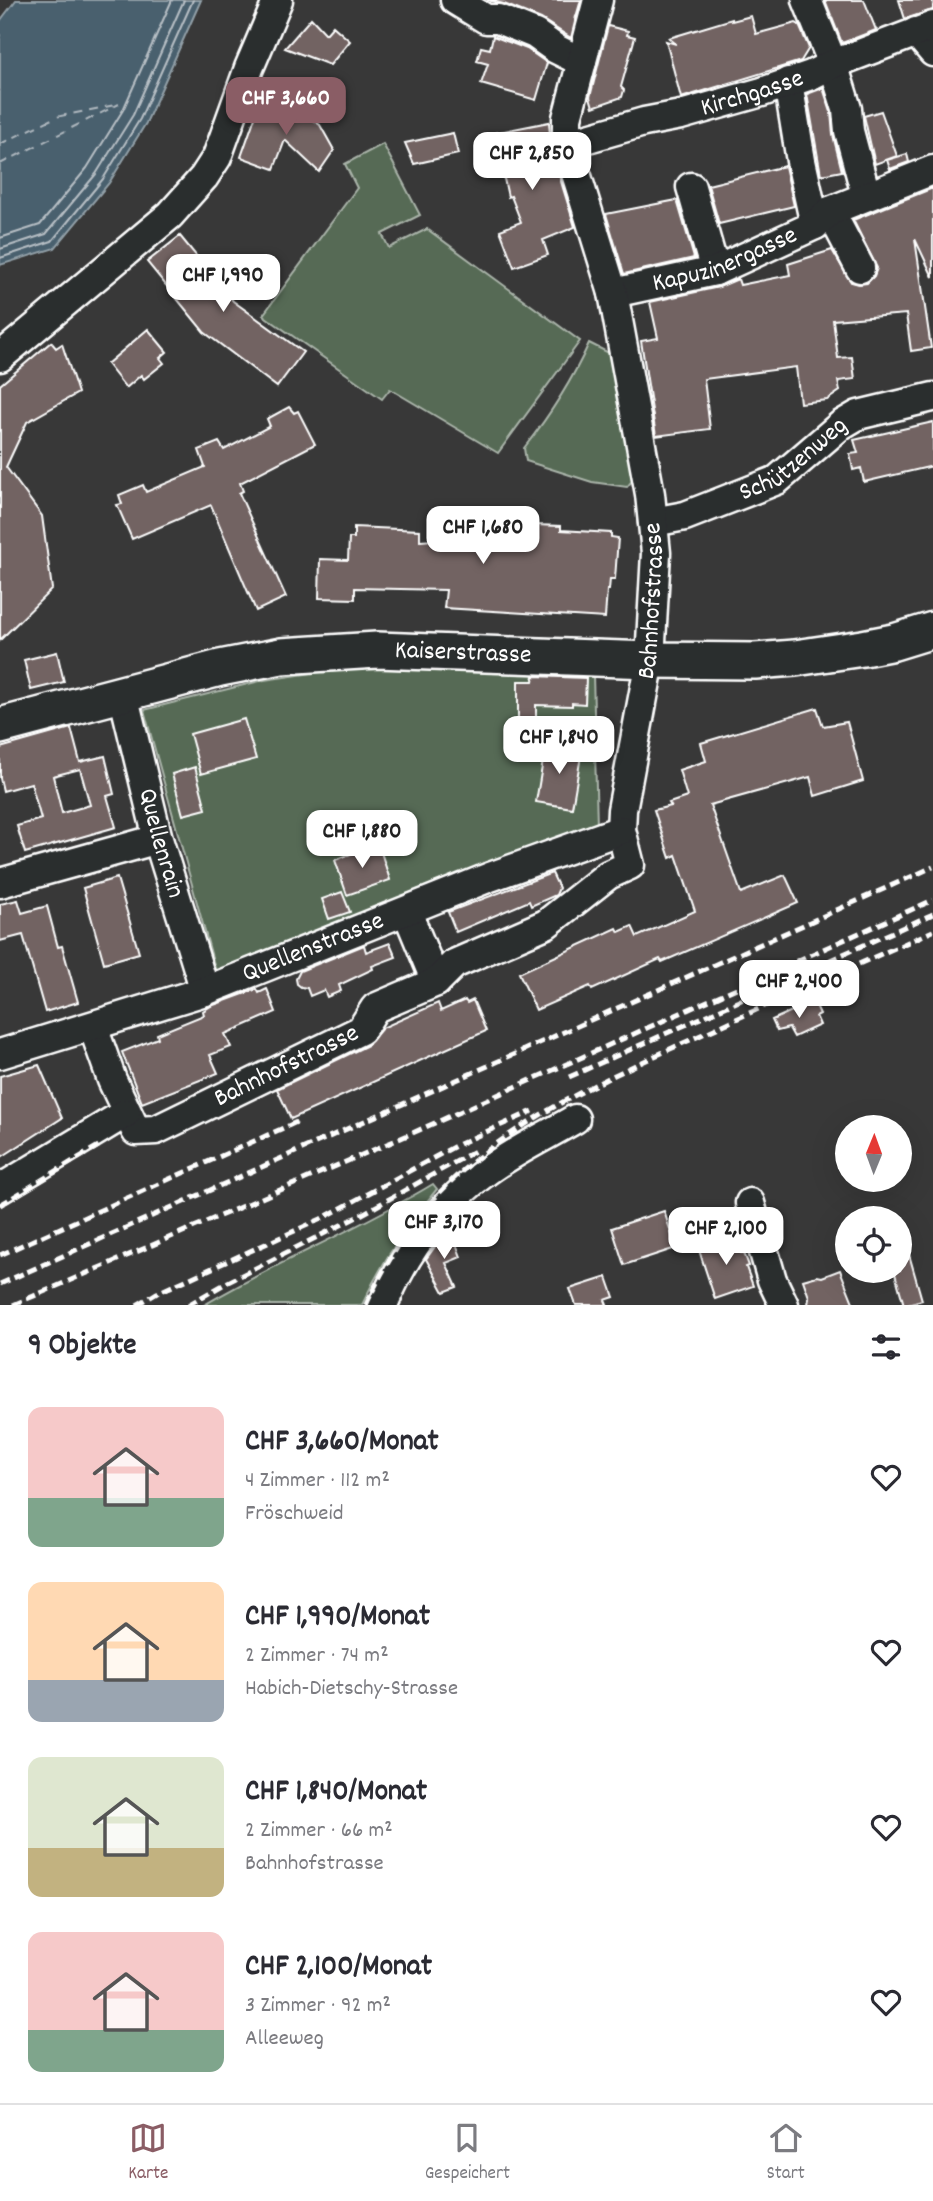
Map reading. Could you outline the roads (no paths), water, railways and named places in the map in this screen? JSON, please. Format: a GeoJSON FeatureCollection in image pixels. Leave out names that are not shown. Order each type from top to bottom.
{"type":"FeatureCollection","features":[{"type":"Feature","properties":{"kind":"main road","name":"Kaiserstrasse"},"geometry":{"type":"LineString","coordinates":[[0,726],[220,668],[281,656],[377,650],[755,661],[795,658],[894,642],[933,630]]}},
{"type":"Feature","properties":{"kind":"street"},"geometry":{"type":"LineString","coordinates":[[0,357],[170,215],[189,196],[217,157],[233,119],[249,68],[278,0]]}},
{"type":"Feature","properties":{"kind":"street"},"geometry":{"type":"LineString","coordinates":[[455,0],[486,19],[498,19],[527,30],[582,62]]}},
{"type":"Feature","properties":{"kind":"street","name":"Bahnhofstrasse"},"geometry":{"type":"LineString","coordinates":[[93,1027],[112,1080],[136,1131],[156,1130],[361,1030],[375,1008],[436,982],[454,964],[545,924],[608,875],[630,865],[621,830],[627,776],[650,660],[656,553],[650,494],[613,293],[567,144],[567,118],[598,0]]}},
{"type":"Feature","properties":{"kind":"street"},"geometry":{"type":"LineString","coordinates":[[807,0],[847,109],[849,131],[866,195]]}},
{"type":"Feature","properties":{"kind":"street","name":"Kirchgasse"},"geometry":{"type":"LineString","coordinates":[[567,144],[762,92],[811,75],[832,64],[927,37]]}},
{"type":"Feature","properties":{"kind":"street"},"geometry":{"type":"LineString","coordinates":[[788,82],[801,161],[822,218],[860,268]]}},
{"type":"Feature","properties":{"kind":"street","name":"Kapuzinergasse"},"geometry":{"type":"LineString","coordinates":[[613,293],[715,271],[866,195],[933,170]]}},
{"type":"Feature","properties":{"kind":"street"},"geometry":{"type":"LineString","coordinates":[[691,187],[715,271]]}},
{"type":"Feature","properties":{"kind":"street","name":"Schützenweg"},"geometry":{"type":"LineString","coordinates":[[653,522],[685,516],[777,480],[841,425],[858,415],[933,397]]}},
{"type":"Feature","properties":{"kind":"street","name":"Quellenrain"},"geometry":{"type":"LineString","coordinates":[[123,694],[158,839],[205,992]]}},
{"type":"Feature","properties":{"kind":"street","name":"Quellenstrasse"},"geometry":{"type":"LineString","coordinates":[[0,1054],[205,992],[490,877],[621,830]]}},
{"type":"Feature","properties":{"kind":"street"},"geometry":{"type":"LineString","coordinates":[[0,883],[158,839]]}},
{"type":"Feature","properties":{"kind":"street"},"geometry":{"type":"LineString","coordinates":[[407,912],[436,982]]}},
{"type":"Feature","properties":{"kind":"street"},"geometry":{"type":"LineString","coordinates":[[0,1189],[127,1113]]}},
{"type":"Feature","properties":{"kind":"street"},"geometry":{"type":"LineString","coordinates":[[383,1305],[397,1272],[445,1205],[488,1170],[575,1119]]}},
{"type":"Feature","properties":{"kind":"street"},"geometry":{"type":"LineString","coordinates":[[750,1202],[772,1280],[784,1305]]}},
{"type":"Feature","properties":{"kind":"water"},"geometry":{"type":"Polygon","coordinates":[[[16,0],[201,0],[146,123],[109,183],[55,248],[0,265],[0,21],[16,0]]]}},
{"type":"Feature","properties":{"kind":"railway"},"geometry":{"type":"LineString","coordinates":[[0,1284],[933,867]]}},
{"type":"Feature","properties":{"kind":"railway"},"geometry":{"type":"LineString","coordinates":[[13,1305],[408,1135],[933,900]]}},
{"type":"Feature","properties":{"kind":"railway"},"geometry":{"type":"LineString","coordinates":[[569,1077],[933,914]]}},
{"type":"Feature","properties":{"kind":"railway"},"geometry":{"type":"LineString","coordinates":[[366,1305],[395,1250],[432,1201],[461,1172],[518,1129],[612,1076],[933,931]]}},
{"type":"Feature","properties":{"kind":"railway"},"geometry":{"type":"LineString","coordinates":[[137,1305],[157,1293],[321,1219],[459,1144],[533,1111]]}},
{"type":"Feature","properties":{"kind":"railway"},"geometry":{"type":"LineString","coordinates":[[0,1255],[299,1121]]}},
{"type":"Feature","properties":{"kind":"railway"},"geometry":{"type":"LineString","coordinates":[[0,1205],[100,1145]]}},
{"type":"Feature","properties":{"kind":"railway"},"geometry":{"type":"LineString","coordinates":[[188,1305],[357,1217],[475,1151]]}}]}
